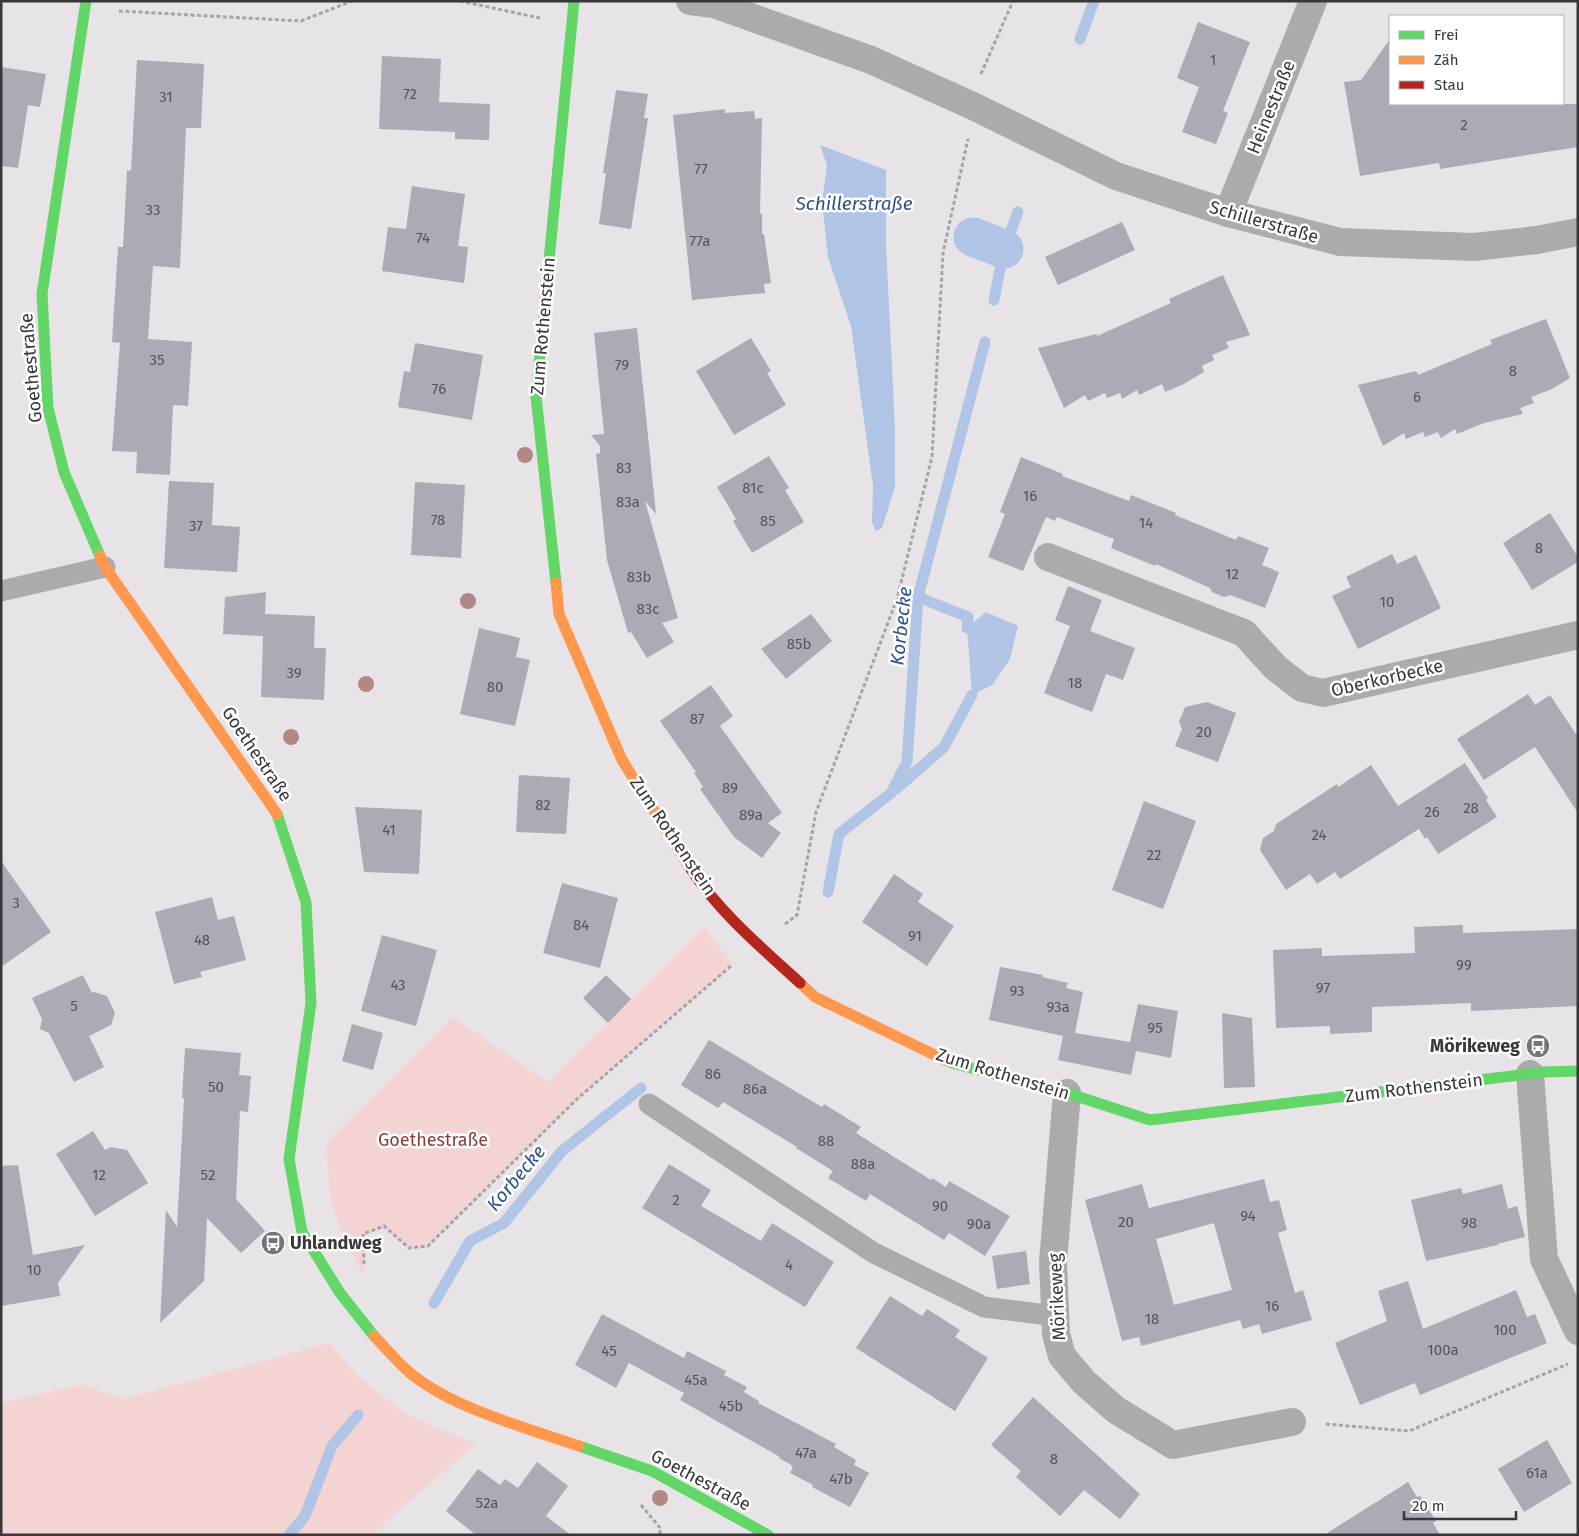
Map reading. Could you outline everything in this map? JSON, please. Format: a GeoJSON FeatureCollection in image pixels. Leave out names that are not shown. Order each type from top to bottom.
{"type":"FeatureCollection","features":[{"type":"Feature","properties":{"kind":"street","name":"Zum Rothenstein"},"geometry":{"type":"LineString","coordinates":[[574,1],[536,396],[559,614],[622,760],[702,886],[758,945],[815,997],[952,1063],[1067,1093],[1150,1120],[1530,1074],[1578,1071]]}},
{"type":"Feature","properties":{"kind":"street","name":"Schillerstraße"},"geometry":{"type":"LineString","coordinates":[[690,1],[714,4],[871,60],[971,105],[1116,176],[1228,213],[1340,242],[1474,247],[1537,240],[1578,232]]}},
{"type":"Feature","properties":{"kind":"street","name":"Heinestraße"},"geometry":{"type":"LineString","coordinates":[[1228,213],[1313,1]]}},
{"type":"Feature","properties":{"kind":"street","name":"Goethestraße"},"geometry":{"type":"LineString","coordinates":[[85,5],[42,294],[48,408],[64,472],[105,567],[276,810],[306,902],[311,1003],[290,1159],[302,1232],[340,1293],[375,1337],[410,1373],[446,1397],[493,1416],[652,1471],[768,1535]]}},
{"type":"Feature","properties":{"kind":"street","name":"Oberkorbecke"},"geometry":{"type":"LineString","coordinates":[[1048,558],[1244,633],[1276,668],[1302,688],[1322,693],[1578,635]]}},
{"type":"Feature","properties":{"kind":"street"},"geometry":{"type":"LineString","coordinates":[[1530,1074],[1544,1258],[1578,1331]]}},
{"type":"Feature","properties":{"kind":"street","name":"Mörikeweg"},"geometry":{"type":"LineString","coordinates":[[1067,1093],[1053,1262],[1056,1334],[1062,1356],[1084,1382],[1116,1410],[1173,1445],[1292,1422]]}},
{"type":"Feature","properties":{"kind":"lane"},"geometry":{"type":"LineString","coordinates":[[1,591],[105,567]]}},
{"type":"Feature","properties":{"kind":"lane"},"geometry":{"type":"LineString","coordinates":[[649,1104],[874,1253],[984,1307],[1056,1316]]}},
{"type":"Feature","properties":{"kind":"path"},"geometry":{"type":"LineString","coordinates":[[85,5],[301,21],[352,1]]}},
{"type":"Feature","properties":{"kind":"path"},"geometry":{"type":"LineString","coordinates":[[460,1],[572,26]]}},
{"type":"Feature","properties":{"kind":"path"},"geometry":{"type":"LineString","coordinates":[[340,1293],[364,1274],[363,1234],[384,1226],[409,1248],[428,1246],[577,1098],[726,970],[797,915],[816,812],[897,599],[932,457],[943,254],[971,105],[1013,1]]}},
{"type":"Feature","properties":{"kind":"path"},"geometry":{"type":"LineString","coordinates":[[1292,1422],[1409,1431],[1569,1363]]}},
{"type":"Feature","properties":{"kind":"green space","name":"Goethestraße"},"geometry":{"type":"Polygon","coordinates":[[[704,927],[733,964],[577,1099],[428,1246],[409,1248],[384,1226],[363,1234],[364,1274],[346,1243],[335,1211],[329,1178],[327,1142],[453,1017],[548,1082],[704,927]]]}},
{"type":"Feature","properties":{"kind":"green space"},"geometry":{"type":"Polygon","coordinates":[[[329,1343],[358,1376],[407,1415],[476,1444],[371,1535],[1,1535],[1,1403],[81,1385],[124,1399],[329,1343]]]}},
{"type":"Feature","properties":{"kind":"water","name":"Schillerstraße"},"geometry":{"type":"Polygon","coordinates":[[[820,145],[886,170],[886,245],[895,428],[895,487],[882,528],[876,531],[872,522],[873,486],[851,326],[828,257],[822,202],[827,165],[820,145]]]}},
{"type":"Feature","properties":{"kind":"water"},"geometry":{"type":"Polygon","coordinates":[[[986,612],[1018,626],[1010,659],[992,685],[972,695],[967,628],[986,612]]]}},
{"type":"Feature","properties":{"kind":"building"},"geometry":{"type":"Polygon","coordinates":[[[1198,22],[1250,42],[1223,111],[1228,113],[1216,144],[1182,132],[1199,87],[1177,78],[1198,22]]]}},
{"type":"Feature","properties":{"kind":"building"},"geometry":{"type":"Polygon","coordinates":[[[1389,40],[1389,105],[1578,104],[1578,147],[1440,169],[1439,163],[1360,176],[1344,82],[1361,80],[1389,40]]]}},
{"type":"Feature","properties":{"kind":"building"},"geometry":{"type":"Polygon","coordinates":[[[382,56],[441,59],[439,102],[490,104],[489,140],[455,139],[455,132],[379,129],[382,56]]]}},
{"type":"Feature","properties":{"kind":"building"},"geometry":{"type":"Polygon","coordinates":[[[137,60],[204,64],[201,128],[186,128],[180,268],[153,266],[148,339],[192,342],[188,406],[173,405],[170,475],[136,473],[137,452],[112,451],[120,343],[112,342],[114,309],[118,247],[123,247],[127,170],[131,171],[137,60]]]}},
{"type":"Feature","properties":{"kind":"building"},"geometry":{"type":"Polygon","coordinates":[[[1,67],[46,74],[40,107],[28,105],[18,168],[1,166],[1,67]]]}},
{"type":"Feature","properties":{"kind":"building"},"geometry":{"type":"Polygon","coordinates":[[[616,90],[648,94],[644,118],[648,118],[631,229],[599,224],[606,173],[603,173],[616,90]]]}},
{"type":"Feature","properties":{"kind":"building"},"geometry":{"type":"Polygon","coordinates":[[[725,109],[725,113],[754,111],[755,119],[762,118],[760,214],[762,213],[762,234],[764,234],[771,283],[764,284],[765,293],[692,300],[673,115],[725,109]]]}},
{"type":"Feature","properties":{"kind":"building"},"geometry":{"type":"Polygon","coordinates":[[[412,186],[465,194],[458,246],[468,247],[464,283],[382,271],[388,227],[406,229],[412,186]]]}},
{"type":"Feature","properties":{"kind":"building"},"geometry":{"type":"Polygon","coordinates":[[[1122,222],[1135,250],[1058,285],[1045,257],[1122,222]]]}},
{"type":"Feature","properties":{"kind":"building"},"geometry":{"type":"Polygon","coordinates":[[[1223,275],[1250,335],[1226,342],[1229,348],[1212,355],[1214,360],[1202,366],[1204,372],[1182,385],[1165,392],[1162,384],[1139,395],[1137,390],[1122,399],[1120,393],[1107,398],[1105,393],[1088,401],[1085,395],[1064,408],[1038,348],[1097,334],[1097,336],[1171,303],[1169,299],[1223,275]]]}},
{"type":"Feature","properties":{"kind":"building"},"geometry":{"type":"Polygon","coordinates":[[[1546,319],[1570,378],[1552,389],[1531,397],[1534,403],[1520,408],[1523,414],[1484,423],[1457,434],[1455,429],[1441,438],[1438,432],[1425,437],[1423,432],[1406,439],[1404,433],[1383,446],[1358,385],[1416,371],[1418,375],[1492,344],[1490,340],[1546,319]]]}},
{"type":"Feature","properties":{"kind":"building"},"geometry":{"type":"Polygon","coordinates":[[[637,328],[656,514],[645,501],[678,618],[662,623],[674,642],[647,658],[631,632],[628,633],[607,560],[596,454],[600,453],[600,446],[591,435],[604,434],[594,333],[637,328]]]}},
{"type":"Feature","properties":{"kind":"building"},"geometry":{"type":"Polygon","coordinates":[[[751,338],[771,371],[767,373],[786,405],[734,435],[696,371],[751,338]]]}},
{"type":"Feature","properties":{"kind":"building"},"geometry":{"type":"Polygon","coordinates":[[[415,343],[483,355],[472,420],[398,407],[404,371],[410,372],[415,343]]]}},
{"type":"Feature","properties":{"kind":"building"},"geometry":{"type":"Polygon","coordinates":[[[769,456],[789,488],[785,490],[804,522],[752,553],[733,521],[736,519],[717,487],[769,456]]]}},
{"type":"Feature","properties":{"kind":"building"},"geometry":{"type":"Polygon","coordinates":[[[1021,457],[1063,474],[1062,476],[1129,501],[1131,495],[1236,540],[1238,536],[1269,548],[1262,565],[1279,572],[1265,608],[1230,595],[1224,597],[1212,592],[1210,588],[1156,564],[1155,566],[1111,548],[1114,539],[1057,517],[1055,521],[1046,517],[1023,571],[988,557],[1005,514],[1000,512],[1021,457]]]}},
{"type":"Feature","properties":{"kind":"building"},"geometry":{"type":"Polygon","coordinates":[[[169,481],[214,483],[212,525],[240,527],[237,572],[164,568],[169,481]]]}},
{"type":"Feature","properties":{"kind":"building"},"geometry":{"type":"Polygon","coordinates":[[[415,482],[465,485],[461,558],[411,555],[415,482]]]}},
{"type":"Feature","properties":{"kind":"building"},"geometry":{"type":"Polygon","coordinates":[[[1550,513],[1578,557],[1578,562],[1532,590],[1503,543],[1550,513]]]}},
{"type":"Feature","properties":{"kind":"building"},"geometry":{"type":"Polygon","coordinates":[[[1392,554],[1397,564],[1416,555],[1441,608],[1358,649],[1332,596],[1351,587],[1346,577],[1392,554]]]}},
{"type":"Feature","properties":{"kind":"building"},"geometry":{"type":"Polygon","coordinates":[[[1068,586],[1102,600],[1090,631],[1135,648],[1123,680],[1106,674],[1092,712],[1044,693],[1070,626],[1055,620],[1068,586]]]}},
{"type":"Feature","properties":{"kind":"building"},"geometry":{"type":"Polygon","coordinates":[[[266,592],[265,614],[315,616],[314,648],[326,648],[324,700],[261,697],[263,636],[223,634],[225,597],[266,592]]]}},
{"type":"Feature","properties":{"kind":"building"},"geometry":{"type":"Polygon","coordinates":[[[811,614],[832,641],[786,679],[761,649],[811,614]]]}},
{"type":"Feature","properties":{"kind":"building"},"geometry":{"type":"Polygon","coordinates":[[[479,628],[520,638],[516,657],[530,660],[515,726],[460,714],[479,628]]]}},
{"type":"Feature","properties":{"kind":"building"},"geometry":{"type":"Polygon","coordinates":[[[711,685],[733,716],[720,726],[782,813],[768,823],[781,833],[762,858],[734,837],[700,789],[703,787],[694,773],[696,772],[660,721],[711,685]]]}},
{"type":"Feature","properties":{"kind":"building"},"geometry":{"type":"Polygon","coordinates":[[[1528,694],[1535,705],[1550,695],[1578,737],[1578,813],[1535,747],[1484,780],[1457,739],[1528,694]]]}},
{"type":"Feature","properties":{"kind":"building"},"geometry":{"type":"Polygon","coordinates":[[[1207,702],[1236,713],[1218,762],[1175,746],[1182,729],[1179,722],[1185,707],[1207,702]]]}},
{"type":"Feature","properties":{"kind":"building"},"geometry":{"type":"Polygon","coordinates":[[[1465,763],[1488,798],[1486,800],[1497,817],[1438,854],[1427,837],[1425,839],[1419,829],[1340,879],[1335,872],[1317,884],[1310,874],[1286,890],[1260,850],[1263,838],[1274,831],[1276,824],[1337,784],[1338,787],[1371,765],[1398,806],[1465,763]]]}},
{"type":"Feature","properties":{"kind":"building"},"geometry":{"type":"Polygon","coordinates":[[[519,775],[570,778],[566,834],[516,832],[519,775]]]}},
{"type":"Feature","properties":{"kind":"building"},"geometry":{"type":"Polygon","coordinates":[[[1144,801],[1196,821],[1163,909],[1112,890],[1144,801]]]}},
{"type":"Feature","properties":{"kind":"building"},"geometry":{"type":"Polygon","coordinates":[[[355,807],[422,810],[419,874],[364,872],[355,807]]]}},
{"type":"Feature","properties":{"kind":"building"},"geometry":{"type":"Polygon","coordinates":[[[1,861],[51,932],[1,967],[1,861]]]}},
{"type":"Feature","properties":{"kind":"building"},"geometry":{"type":"Polygon","coordinates":[[[894,874],[923,894],[918,902],[954,926],[927,966],[862,922],[894,874]]]}},
{"type":"Feature","properties":{"kind":"building"},"geometry":{"type":"Polygon","coordinates":[[[562,883],[618,898],[600,968],[543,953],[562,883]]]}},
{"type":"Feature","properties":{"kind":"building"},"geometry":{"type":"Polygon","coordinates":[[[212,897],[218,920],[234,916],[246,960],[200,972],[202,977],[174,984],[155,912],[212,897]]]}},
{"type":"Feature","properties":{"kind":"building"},"geometry":{"type":"Polygon","coordinates":[[[1463,925],[1463,933],[1578,929],[1578,1006],[1471,1011],[1471,1003],[1372,1007],[1372,1032],[1330,1034],[1330,1026],[1276,1028],[1273,950],[1322,948],[1322,956],[1415,953],[1414,927],[1463,925]]]}},
{"type":"Feature","properties":{"kind":"building"},"geometry":{"type":"Polygon","coordinates":[[[382,935],[437,950],[416,1026],[361,1011],[382,935]]]}},
{"type":"Feature","properties":{"kind":"building"},"geometry":{"type":"Polygon","coordinates":[[[1000,967],[1043,975],[1042,977],[1068,983],[1066,988],[1083,992],[1075,1033],[1130,1042],[1138,1004],[1178,1011],[1171,1058],[1136,1051],[1131,1075],[1058,1060],[1063,1036],[989,1020],[1000,967]]]}},
{"type":"Feature","properties":{"kind":"building"},"geometry":{"type":"Polygon","coordinates":[[[83,975],[92,993],[107,996],[115,1013],[111,1025],[89,1036],[104,1067],[74,1082],[49,1033],[40,1029],[42,1019],[32,998],[83,975]]]}},
{"type":"Feature","properties":{"kind":"building"},"geometry":{"type":"Polygon","coordinates":[[[606,975],[631,999],[608,1023],[583,998],[606,975]]]}},
{"type":"Feature","properties":{"kind":"building"},"geometry":{"type":"Polygon","coordinates":[[[1222,1013],[1252,1018],[1255,1087],[1224,1088],[1222,1013]]]}},
{"type":"Feature","properties":{"kind":"building"},"geometry":{"type":"Polygon","coordinates":[[[352,1024],[383,1033],[373,1070],[342,1061],[352,1024]]]}},
{"type":"Feature","properties":{"kind":"building"},"geometry":{"type":"Polygon","coordinates":[[[709,1040],[822,1107],[824,1104],[861,1127],[856,1133],[931,1180],[932,1178],[946,1187],[949,1181],[1010,1216],[985,1256],[949,1233],[944,1240],[870,1194],[866,1201],[828,1178],[833,1171],[797,1147],[723,1102],[718,1108],[681,1085],[709,1040]]]}},
{"type":"Feature","properties":{"kind":"building"},"geometry":{"type":"Polygon","coordinates":[[[185,1048],[241,1053],[239,1075],[251,1076],[248,1112],[240,1111],[236,1199],[265,1231],[241,1253],[207,1218],[204,1281],[160,1323],[166,1210],[177,1227],[185,1048]]]}},
{"type":"Feature","properties":{"kind":"building"},"geometry":{"type":"Polygon","coordinates":[[[93,1131],[105,1150],[111,1147],[127,1150],[148,1183],[95,1216],[56,1154],[93,1131]]]}},
{"type":"Feature","properties":{"kind":"building"},"geometry":{"type":"Polygon","coordinates":[[[669,1164],[711,1190],[701,1206],[761,1241],[772,1223],[834,1262],[805,1307],[642,1208],[669,1164]]]}},
{"type":"Feature","properties":{"kind":"building"},"geometry":{"type":"Polygon","coordinates":[[[18,1165],[33,1255],[85,1245],[58,1283],[60,1296],[1,1306],[1,1166],[18,1165]]]}},
{"type":"Feature","properties":{"kind":"building"},"geometry":{"type":"Polygon","coordinates":[[[1264,1179],[1270,1202],[1279,1200],[1287,1230],[1278,1233],[1295,1293],[1303,1290],[1312,1320],[1262,1334],[1259,1324],[1243,1329],[1240,1320],[1141,1346],[1139,1337],[1122,1341],[1085,1200],[1142,1184],[1149,1208],[1264,1179]],[[1214,1223],[1156,1239],[1174,1305],[1232,1290],[1214,1223]]]}},
{"type":"Feature","properties":{"kind":"building"},"geometry":{"type":"Polygon","coordinates":[[[1502,1184],[1508,1209],[1517,1206],[1525,1237],[1426,1261],[1411,1200],[1461,1188],[1463,1194],[1502,1184]]]}},
{"type":"Feature","properties":{"kind":"building"},"geometry":{"type":"Polygon","coordinates":[[[1026,1251],[1030,1284],[997,1289],[992,1256],[1026,1251]]]}},
{"type":"Feature","properties":{"kind":"building"},"geometry":{"type":"Polygon","coordinates":[[[1408,1281],[1423,1329],[1516,1290],[1527,1317],[1535,1314],[1547,1343],[1420,1395],[1415,1383],[1360,1405],[1335,1343],[1387,1321],[1378,1291],[1408,1281]]]}},
{"type":"Feature","properties":{"kind":"building"},"geometry":{"type":"Polygon","coordinates":[[[890,1296],[922,1316],[927,1309],[960,1330],[955,1337],[988,1358],[955,1411],[856,1348],[890,1296]]]}},
{"type":"Feature","properties":{"kind":"building"},"geometry":{"type":"Polygon","coordinates":[[[602,1314],[684,1358],[687,1351],[726,1371],[724,1375],[747,1387],[744,1392],[759,1401],[758,1403],[836,1444],[834,1447],[856,1460],[854,1465],[869,1473],[850,1507],[790,1473],[793,1466],[780,1457],[680,1400],[684,1393],[629,1363],[616,1388],[575,1365],[602,1314]]]}},
{"type":"Feature","properties":{"kind":"building"},"geometry":{"type":"Polygon","coordinates":[[[1033,1397],[1140,1494],[1120,1519],[1084,1490],[1060,1516],[1016,1477],[1021,1471],[991,1445],[1033,1397]]]}},
{"type":"Feature","properties":{"kind":"building"},"geometry":{"type":"Polygon","coordinates":[[[1547,1440],[1572,1483],[1524,1512],[1498,1469],[1547,1440]]]}},
{"type":"Feature","properties":{"kind":"building"},"geometry":{"type":"Polygon","coordinates":[[[537,1462],[568,1486],[546,1516],[571,1535],[476,1535],[446,1511],[478,1469],[500,1485],[505,1479],[518,1488],[537,1462]]]}},
{"type":"Feature","properties":{"kind":"building"},"geometry":{"type":"Polygon","coordinates":[[[1408,1482],[1417,1497],[1420,1496],[1436,1521],[1433,1523],[1440,1535],[1324,1535],[1408,1482]]]}},
{"type":"Feature","properties":{"kind":"waterway","name":"Korbecke"},"geometry":{"type":"LineString","coordinates":[[1080,39],[1094,1]]}},
{"type":"Feature","properties":{"kind":"waterway","name":"Korbecke"},"geometry":{"type":"LineString","coordinates":[[994,300],[1004,249],[1018,212]]}},
{"type":"Feature","properties":{"kind":"waterway"},"geometry":{"type":"LineString","coordinates":[[973,237],[1004,249]]}},
{"type":"Feature","properties":{"kind":"waterway","name":"Korbecke"},"geometry":{"type":"LineString","coordinates":[[828,892],[839,834],[891,793],[907,762],[918,597],[985,342]]}},
{"type":"Feature","properties":{"kind":"waterway"},"geometry":{"type":"LineString","coordinates":[[918,597],[968,617],[967,628]]}},
{"type":"Feature","properties":{"kind":"waterway"},"geometry":{"type":"LineString","coordinates":[[896,789],[944,747],[972,695]]}},
{"type":"Feature","properties":{"kind":"waterway","name":"Korbecke"},"geometry":{"type":"LineString","coordinates":[[434,1303],[470,1241],[504,1223],[562,1151],[641,1088]]}},
{"type":"Feature","properties":{"kind":"waterway","name":"Korbecke"},"geometry":{"type":"LineString","coordinates":[[289,1535],[305,1516],[332,1446],[358,1415]]}},
{"type":"Feature","properties":{"kind":"traffic: fast"},"geometry":{"type":"LineString","coordinates":[[86,1],[42,294],[48,408],[64,472],[100,556]]}},
{"type":"Feature","properties":{"kind":"traffic: fast"},"geometry":{"type":"LineString","coordinates":[[556,583],[536,396],[574,1]]}},
{"type":"Feature","properties":{"kind":"traffic: fast"},"geometry":{"type":"LineString","coordinates":[[277,814],[306,902],[311,1003],[289,1159],[302,1232],[340,1293],[374,1336]]}},
{"type":"Feature","properties":{"kind":"traffic: fast"},"geometry":{"type":"LineString","coordinates":[[945,1060],[1067,1093],[1150,1120],[1544,1072],[1578,1071]]}},
{"type":"Feature","properties":{"kind":"traffic: fast"},"geometry":{"type":"LineString","coordinates":[[579,1446],[652,1471],[768,1535]]}},
{"type":"Feature","properties":{"kind":"traffic: slow"},"geometry":{"type":"LineString","coordinates":[[100,556],[105,567],[277,814]]}},
{"type":"Feature","properties":{"kind":"traffic: slow"},"geometry":{"type":"LineString","coordinates":[[556,583],[559,614],[622,760],[691,869]]}},
{"type":"Feature","properties":{"kind":"traffic: slow"},"geometry":{"type":"LineString","coordinates":[[800,983],[815,997],[945,1060]]}},
{"type":"Feature","properties":{"kind":"traffic: slow"},"geometry":{"type":"LineString","coordinates":[[374,1336],[409,1372],[426,1385],[446,1396],[490,1416],[579,1446]]}},
{"type":"Feature","properties":{"kind":"traffic: jam"},"geometry":{"type":"LineString","coordinates":[[691,869],[714,900],[728,915],[800,983]]}},
{"type":"Feature","properties":{"kind":"place","name":"Mörikeweg"},"geometry":{"type":"Point","coordinates":[1538,1046]}},
{"type":"Feature","properties":{"kind":"place","name":"Uhlandweg"},"geometry":{"type":"Point","coordinates":[273,1243]}}]}
